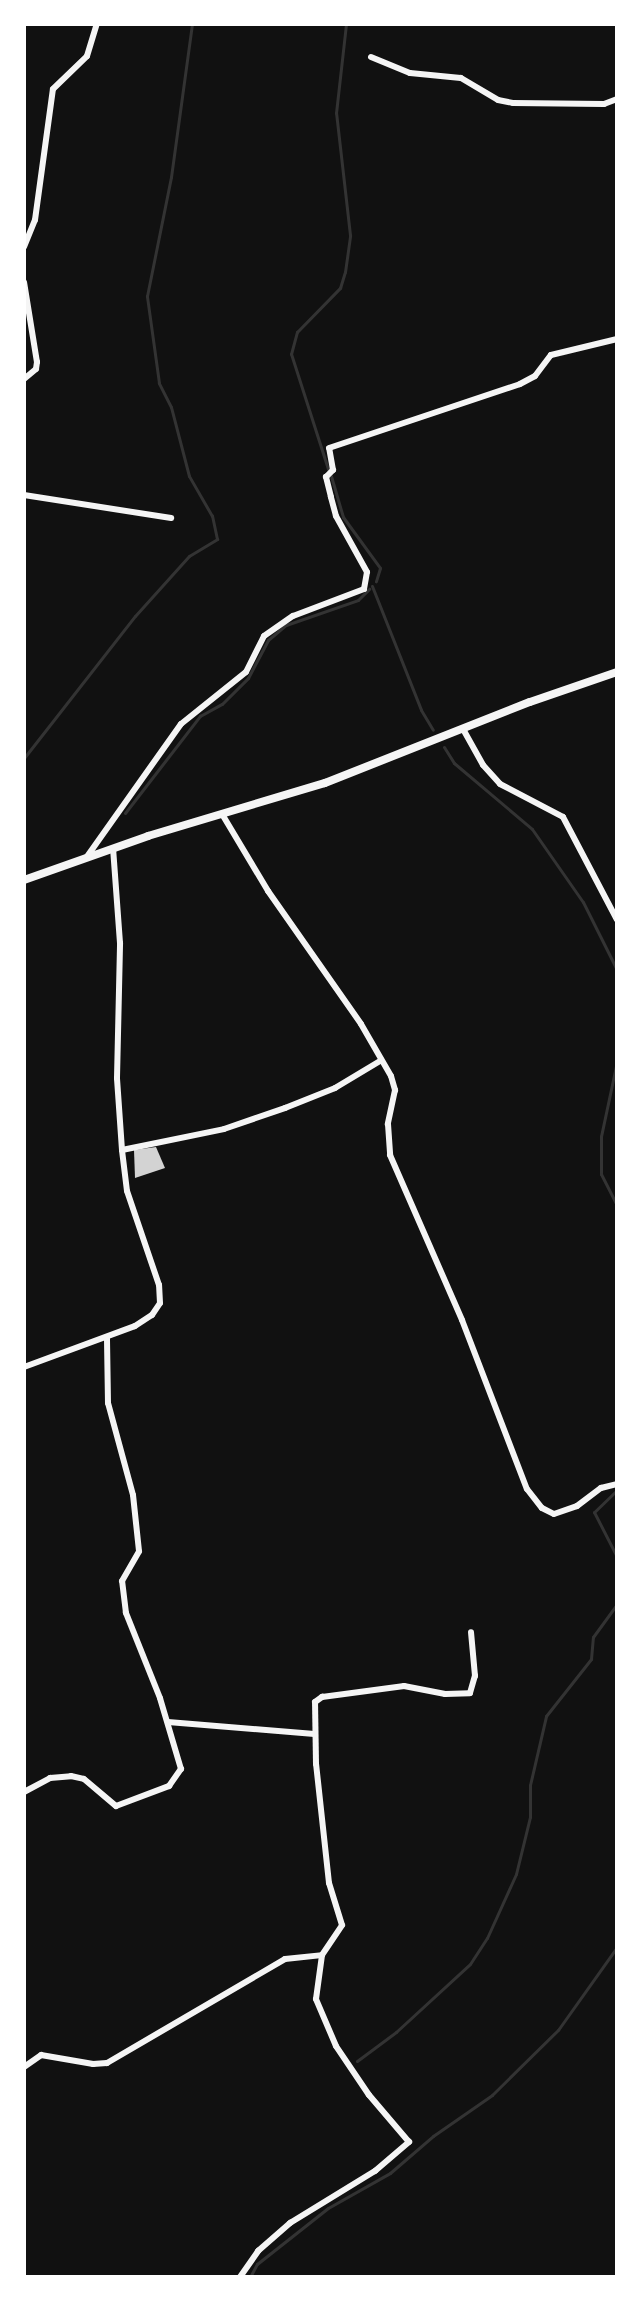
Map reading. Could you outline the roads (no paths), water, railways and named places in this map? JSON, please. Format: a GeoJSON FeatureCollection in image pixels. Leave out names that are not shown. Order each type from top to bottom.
{"type":"FeatureCollection","features":[{"type":"Feature","properties":{"kind":"street"},"geometry":{"type":"LineString","coordinates":[[24,247],[35,220],[53,89],[87,56],[97,24]]}},
{"type":"Feature","properties":{"kind":"street"},"geometry":{"type":"LineString","coordinates":[[371,57],[410,73],[461,78],[498,100],[513,103],[604,104],[617,99]]}},
{"type":"Feature","properties":{"kind":"street"},"geometry":{"type":"LineString","coordinates":[[24,282],[37,362],[36,369],[24,379]]}},
{"type":"Feature","properties":{"kind":"street"},"geometry":{"type":"LineString","coordinates":[[86,858],[172,736],[199,709],[246,672],[264,636],[293,616],[364,589],[367,572],[336,516],[328,487],[326,475],[334,467],[329,448],[520,384],[535,376],[551,355],[617,339]]}},
{"type":"Feature","properties":{"kind":"street"},"geometry":{"type":"LineString","coordinates":[[24,495],[171,518]]}},
{"type":"Feature","properties":{"kind":"street"},"geometry":{"type":"LineString","coordinates":[[24,880],[113,848],[325,783],[617,672]]}},
{"type":"Feature","properties":{"kind":"street"},"geometry":{"type":"LineString","coordinates":[[463,729],[483,765],[500,784],[563,817],[617,920]]}},
{"type":"Feature","properties":{"kind":"street"},"geometry":{"type":"LineString","coordinates":[[222,814],[268,891],[361,1024],[395,1090],[388,1124],[390,1155],[462,1320],[527,1489],[542,1508],[554,1514],[577,1506],[601,1488],[617,1484]]}},
{"type":"Feature","properties":{"kind":"street"},"geometry":{"type":"LineString","coordinates":[[24,1367],[135,1326],[152,1315],[160,1303],[159,1285],[127,1191],[122,1150],[117,1078],[120,943],[113,848]]}},
{"type":"Feature","properties":{"kind":"street"},"geometry":{"type":"LineString","coordinates":[[122,1150],[224,1129],[335,1088],[380,1061]]}},
{"type":"Feature","properties":{"kind":"street"},"geometry":{"type":"LineString","coordinates":[[24,1792],[50,1778],[71,1776],[84,1779],[116,1806],[169,1786],[181,1769],[168,1722],[126,1613],[122,1581],[139,1551],[133,1495],[108,1403],[107,1338]]}},
{"type":"Feature","properties":{"kind":"street"},"geometry":{"type":"LineString","coordinates":[[240,2277],[258,2251],[290,2223],[375,2171],[409,2142],[361,2083],[319,2014],[316,1990],[322,1955],[342,1925],[329,1883],[315,1734],[315,1702],[322,1697],[404,1686],[445,1694],[470,1693],[475,1676],[471,1632]]}},
{"type":"Feature","properties":{"kind":"street"},"geometry":{"type":"LineString","coordinates":[[168,1722],[315,1734]]}},
{"type":"Feature","properties":{"kind":"street"},"geometry":{"type":"LineString","coordinates":[[24,2067],[41,2055],[93,2064],[107,2063],[285,1959],[322,1955]]}},
{"type":"Feature","properties":{"kind":"waterway"},"geometry":{"type":"LineString","coordinates":[[24,758],[135,616],[189,556],[217,539],[212,516],[189,476],[171,407],[159,383],[147,296],[171,177],[192,24]]}},
{"type":"Feature","properties":{"kind":"waterway"},"geometry":{"type":"LineString","coordinates":[[328,469],[291,354],[297,332],[340,288],[345,272],[350,235],[336,113],[346,24]]}},
{"type":"Feature","properties":{"kind":"waterway"},"geometry":{"type":"LineString","coordinates":[[331,476],[343,517],[380,568],[376,581]]}},
{"type":"Feature","properties":{"kind":"waterway"},"geometry":{"type":"LineString","coordinates":[[372,586],[421,710],[433,730]]}},
{"type":"Feature","properties":{"kind":"waterway"},"geometry":{"type":"LineString","coordinates":[[125,813],[200,716],[222,704],[248,678],[268,640],[286,625],[358,600],[369,589]]}},
{"type":"Feature","properties":{"kind":"waterway"},"geometry":{"type":"LineString","coordinates":[[444,747],[454,763],[532,829],[583,902],[617,970]]}},
{"type":"Feature","properties":{"kind":"waterway"},"geometry":{"type":"LineString","coordinates":[[617,1061],[601,1136],[601,1174],[617,1206]]}},
{"type":"Feature","properties":{"kind":"waterway"},"geometry":{"type":"LineString","coordinates":[[617,1490],[594,1512],[617,1557]]}},
{"type":"Feature","properties":{"kind":"waterway"},"geometry":{"type":"LineString","coordinates":[[357,2061],[396,2032],[470,1964],[487,1938],[516,1874],[530,1817],[530,1785],[546,1716],[591,1659],[593,1637],[617,1604]]}},
{"type":"Feature","properties":{"kind":"waterway"},"geometry":{"type":"LineString","coordinates":[[250,2277],[257,2264],[328,2208],[390,2173],[433,2136],[492,2095],[558,2030],[617,1947]]}}]}
